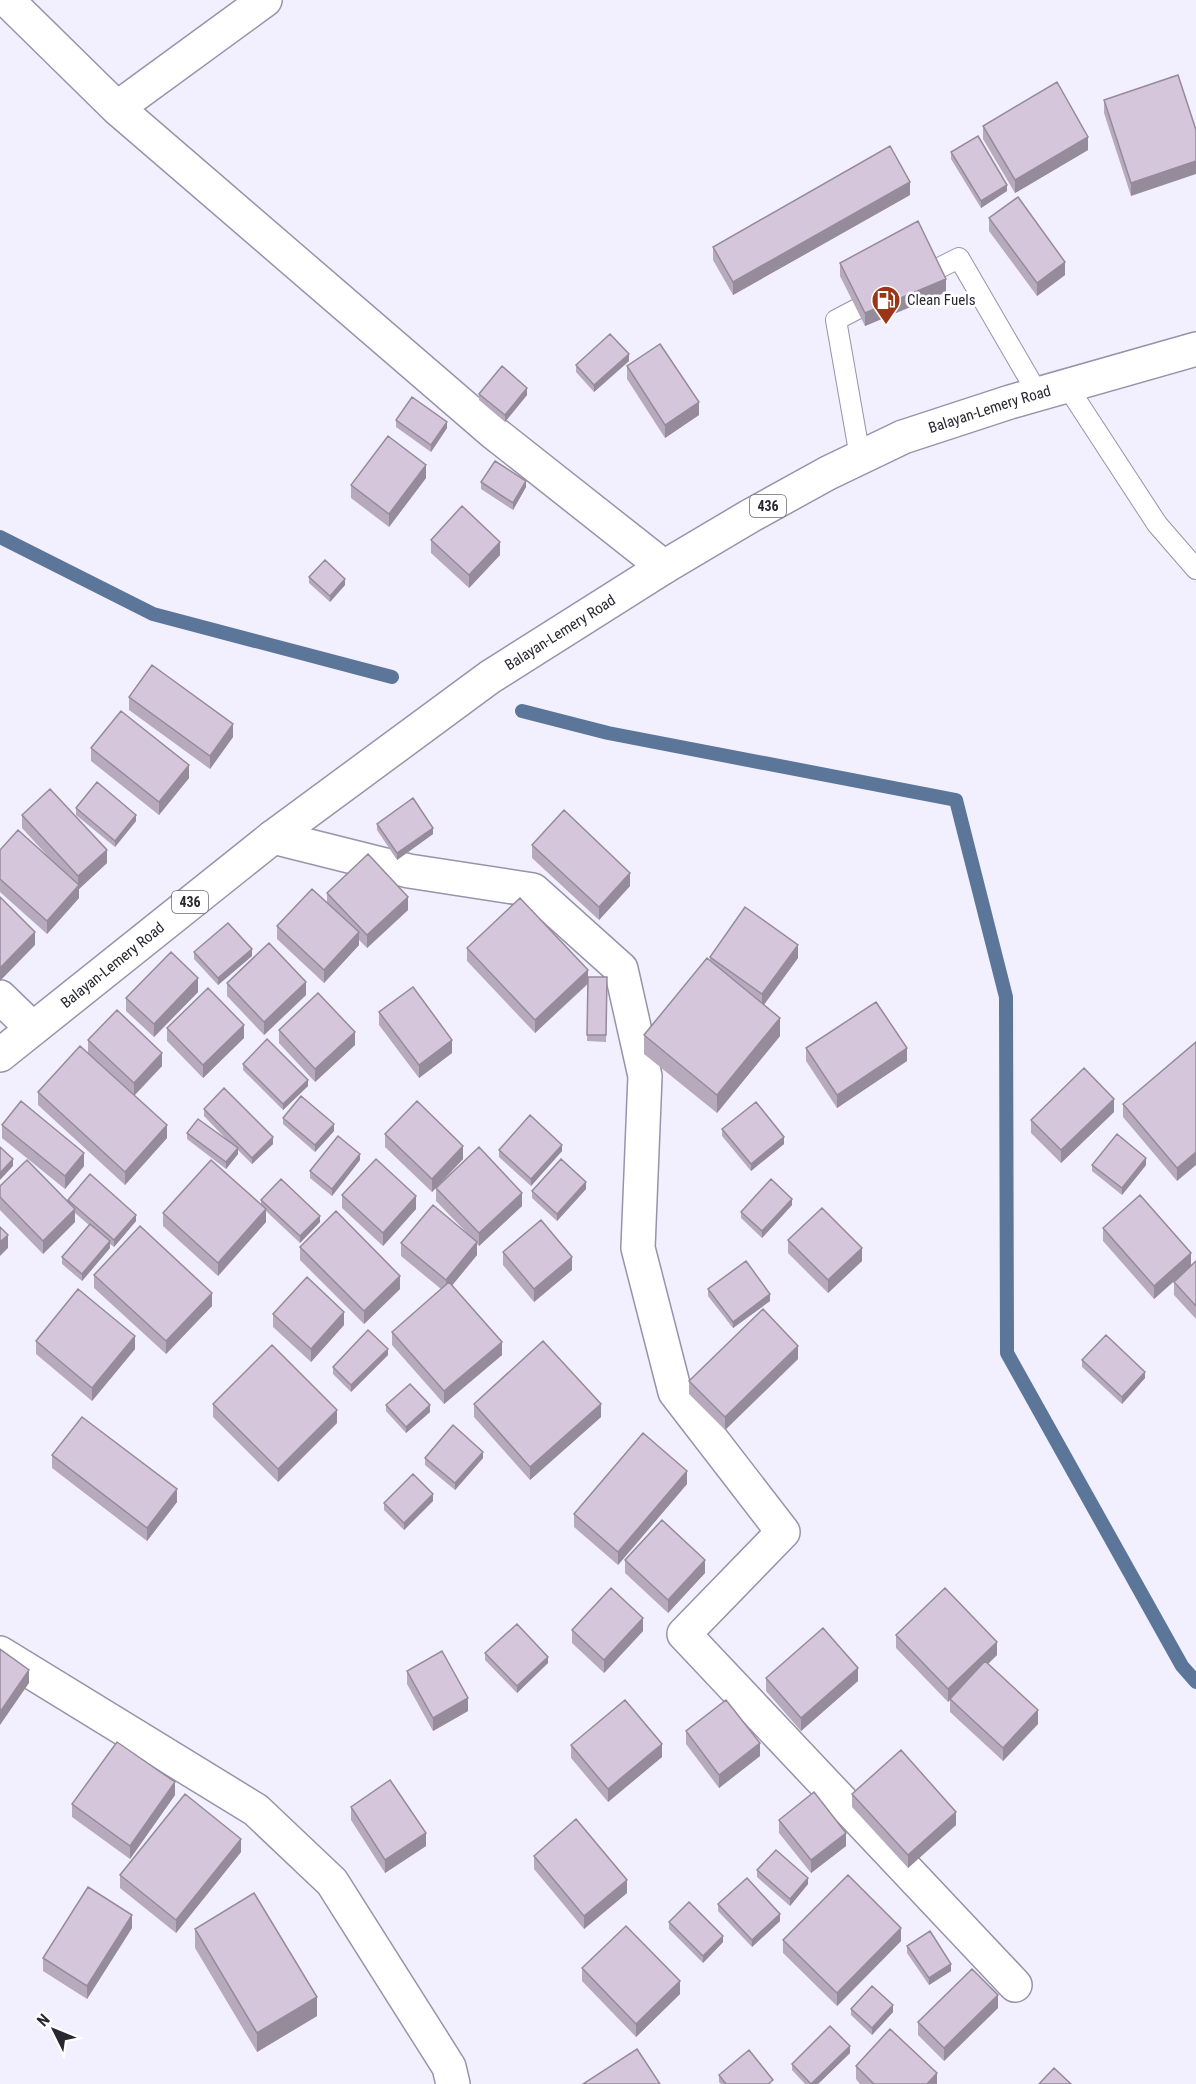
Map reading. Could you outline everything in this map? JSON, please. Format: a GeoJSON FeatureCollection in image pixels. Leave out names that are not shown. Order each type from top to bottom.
{"type":"FeatureCollection","features":[{"type":"Feature","properties":{"kind":"street"},"geometry":{"type":"LineString","coordinates":[[8,0],[117,108],[493,432],[664,567]]}},
{"type":"Feature","properties":{"kind":"street"},"geometry":{"type":"LineString","coordinates":[[117,108],[265,0]]}},
{"type":"Feature","properties":{"kind":"street","name":"Balayan-Lemery Road"},"geometry":{"type":"LineString","coordinates":[[0,1055],[273,837],[490,677],[664,567],[750,516],[860,457],[903,437],[1053,390],[1196,350]]}},
{"type":"Feature","properties":{"kind":"street"},"geometry":{"type":"LineString","coordinates":[[273,837],[409,871],[533,890],[621,969],[645,1077],[638,1248],[675,1392],[783,1532],[684,1634],[1015,1986]]}},
{"type":"Feature","properties":{"kind":"street"},"geometry":{"type":"LineString","coordinates":[[0,997],[32,1028]]}},
{"type":"Feature","properties":{"kind":"street"},"geometry":{"type":"LineString","coordinates":[[0,1653],[256,1810],[332,1882],[449,2067],[453,2084]]}},
{"type":"Feature","properties":{"kind":"lane"},"geometry":{"type":"LineString","coordinates":[[935,270],[959,258],[1053,390],[1157,524],[1196,569]]}},
{"type":"Feature","properties":{"kind":"lane"},"geometry":{"type":"LineString","coordinates":[[857,309],[836,320],[860,457]]}},
{"type":"Feature","properties":{"kind":"building"},"geometry":{"type":"Polygon","coordinates":[[[1178,75],[1196,130],[1196,161],[1131,183],[1104,100],[1178,75]]]}},
{"type":"Feature","properties":{"kind":"building"},"geometry":{"type":"Polygon","coordinates":[[[1057,82],[1088,137],[1015,180],[983,126],[1057,82]]]}},
{"type":"Feature","properties":{"kind":"building"},"geometry":{"type":"Polygon","coordinates":[[[978,136],[1007,185],[981,201],[951,152],[978,136]]]}},
{"type":"Feature","properties":{"kind":"building"},"geometry":{"type":"Polygon","coordinates":[[[890,146],[910,182],[733,282],[713,247],[890,146]]]}},
{"type":"Feature","properties":{"kind":"building"},"geometry":{"type":"Polygon","coordinates":[[[1018,197],[1065,262],[1037,283],[989,218],[1018,197]]]}},
{"type":"Feature","properties":{"kind":"building"},"geometry":{"type":"Polygon","coordinates":[[[918,221],[946,279],[865,313],[840,263],[918,221]]]}},
{"type":"Feature","properties":{"kind":"building"},"geometry":{"type":"Polygon","coordinates":[[[610,334],[629,354],[594,385],[576,365],[610,334]]]}},
{"type":"Feature","properties":{"kind":"building"},"geometry":{"type":"Polygon","coordinates":[[[660,344],[699,402],[665,425],[627,366],[660,344]]]}},
{"type":"Feature","properties":{"kind":"building"},"geometry":{"type":"Polygon","coordinates":[[[502,366],[527,388],[505,415],[479,394],[502,366]]]}},
{"type":"Feature","properties":{"kind":"building"},"geometry":{"type":"Polygon","coordinates":[[[412,397],[447,422],[431,445],[396,420],[412,397]]]}},
{"type":"Feature","properties":{"kind":"building"},"geometry":{"type":"Polygon","coordinates":[[[388,436],[426,465],[389,514],[351,485],[388,436]]]}},
{"type":"Feature","properties":{"kind":"building"},"geometry":{"type":"Polygon","coordinates":[[[495,461],[526,481],[513,503],[481,482],[495,461]]]}},
{"type":"Feature","properties":{"kind":"building"},"geometry":{"type":"Polygon","coordinates":[[[462,506],[500,542],[469,575],[431,540],[462,506]]]}},
{"type":"Feature","properties":{"kind":"building"},"geometry":{"type":"Polygon","coordinates":[[[325,560],[345,579],[330,596],[309,577],[325,560]]]}},
{"type":"Feature","properties":{"kind":"building"},"geometry":{"type":"Polygon","coordinates":[[[152,665],[233,724],[210,756],[129,697],[152,665]]]}},
{"type":"Feature","properties":{"kind":"building"},"geometry":{"type":"Polygon","coordinates":[[[121,711],[189,765],[159,802],[91,748],[121,711]]]}},
{"type":"Feature","properties":{"kind":"building"},"geometry":{"type":"Polygon","coordinates":[[[97,782],[136,815],[115,841],[76,808],[97,782]]]}},
{"type":"Feature","properties":{"kind":"building"},"geometry":{"type":"Polygon","coordinates":[[[50,789],[107,850],[78,876],[22,815],[50,789]]]}},
{"type":"Feature","properties":{"kind":"building"},"geometry":{"type":"Polygon","coordinates":[[[413,798],[433,828],[397,853],[377,824],[413,798]]]}},
{"type":"Feature","properties":{"kind":"building"},"geometry":{"type":"Polygon","coordinates":[[[564,810],[630,873],[599,907],[532,845],[564,810]]]}},
{"type":"Feature","properties":{"kind":"building"},"geometry":{"type":"Polygon","coordinates":[[[18,830],[79,885],[47,921],[0,879],[0,850],[18,830]]]}},
{"type":"Feature","properties":{"kind":"building"},"geometry":{"type":"Polygon","coordinates":[[[368,854],[408,897],[367,935],[327,893],[368,854]]]}},
{"type":"Feature","properties":{"kind":"building"},"geometry":{"type":"Polygon","coordinates":[[[312,889],[359,932],[324,970],[277,926],[312,889]]]}},
{"type":"Feature","properties":{"kind":"building"},"geometry":{"type":"Polygon","coordinates":[[[0,897],[35,932],[0,968],[0,897]]]}},
{"type":"Feature","properties":{"kind":"building"},"geometry":{"type":"Polygon","coordinates":[[[520,898],[588,970],[535,1020],[467,948],[520,898]]]}},
{"type":"Feature","properties":{"kind":"building"},"geometry":{"type":"Polygon","coordinates":[[[745,907],[798,945],[762,994],[710,957],[745,907]]]}},
{"type":"Feature","properties":{"kind":"building"},"geometry":{"type":"Polygon","coordinates":[[[228,923],[252,949],[218,978],[194,952],[228,923]]]}},
{"type":"Feature","properties":{"kind":"building"},"geometry":{"type":"Polygon","coordinates":[[[269,943],[306,982],[264,1022],[227,983],[269,943]]]}},
{"type":"Feature","properties":{"kind":"building"},"geometry":{"type":"Polygon","coordinates":[[[171,952],[198,978],[154,1024],[126,998],[171,952]]]}},
{"type":"Feature","properties":{"kind":"building"},"geometry":{"type":"Polygon","coordinates":[[[707,958],[780,1018],[717,1095],[644,1035],[707,958]]]}},
{"type":"Feature","properties":{"kind":"building"},"geometry":{"type":"Polygon","coordinates":[[[588,977],[607,977],[606,1035],[587,1035],[588,977]]]}},
{"type":"Feature","properties":{"kind":"building"},"geometry":{"type":"Polygon","coordinates":[[[413,987],[452,1040],[419,1065],[379,1012],[413,987]]]}},
{"type":"Feature","properties":{"kind":"building"},"geometry":{"type":"Polygon","coordinates":[[[208,988],[244,1025],[203,1065],[167,1028],[208,988]]]}},
{"type":"Feature","properties":{"kind":"building"},"geometry":{"type":"Polygon","coordinates":[[[318,993],[355,1032],[315,1069],[279,1030],[318,993]]]}},
{"type":"Feature","properties":{"kind":"building"},"geometry":{"type":"Polygon","coordinates":[[[876,1002],[907,1048],[837,1095],[806,1048],[876,1002]]]}},
{"type":"Feature","properties":{"kind":"building"},"geometry":{"type":"Polygon","coordinates":[[[117,1010],[162,1053],[134,1083],[88,1040],[117,1010]]]}},
{"type":"Feature","properties":{"kind":"building"},"geometry":{"type":"Polygon","coordinates":[[[267,1039],[308,1080],[283,1104],[243,1064],[267,1039]]]}},
{"type":"Feature","properties":{"kind":"building"},"geometry":{"type":"Polygon","coordinates":[[[1196,1042],[1196,1152],[1177,1168],[1123,1104],[1196,1042]]]}},
{"type":"Feature","properties":{"kind":"building"},"geometry":{"type":"Polygon","coordinates":[[[80,1046],[167,1125],[125,1172],[38,1092],[80,1046]]]}},
{"type":"Feature","properties":{"kind":"building"},"geometry":{"type":"Polygon","coordinates":[[[1084,1068],[1114,1099],[1061,1150],[1031,1120],[1084,1068]]]}},
{"type":"Feature","properties":{"kind":"building"},"geometry":{"type":"Polygon","coordinates":[[[224,1088],[273,1137],[252,1158],[204,1109],[224,1088]]]}},
{"type":"Feature","properties":{"kind":"building"},"geometry":{"type":"Polygon","coordinates":[[[301,1096],[334,1124],[315,1145],[283,1118],[301,1096]]]}},
{"type":"Feature","properties":{"kind":"building"},"geometry":{"type":"Polygon","coordinates":[[[21,1101],[84,1153],[65,1176],[2,1125],[21,1101]]]}},
{"type":"Feature","properties":{"kind":"building"},"geometry":{"type":"Polygon","coordinates":[[[417,1101],[463,1146],[432,1179],[385,1134],[417,1101]]]}},
{"type":"Feature","properties":{"kind":"building"},"geometry":{"type":"Polygon","coordinates":[[[756,1102],[784,1137],[751,1164],[722,1129],[756,1102]]]}},
{"type":"Feature","properties":{"kind":"building"},"geometry":{"type":"Polygon","coordinates":[[[530,1115],[562,1145],[531,1179],[499,1150],[530,1115]]]}},
{"type":"Feature","properties":{"kind":"building"},"geometry":{"type":"Polygon","coordinates":[[[198,1119],[238,1148],[226,1162],[187,1133],[198,1119]]]}},
{"type":"Feature","properties":{"kind":"building"},"geometry":{"type":"Polygon","coordinates":[[[1117,1134],[1146,1158],[1122,1188],[1092,1165],[1117,1134]]]}},
{"type":"Feature","properties":{"kind":"building"},"geometry":{"type":"Polygon","coordinates":[[[338,1136],[360,1154],[332,1189],[310,1171],[338,1136]]]}},
{"type":"Feature","properties":{"kind":"building"},"geometry":{"type":"Polygon","coordinates":[[[0,1147],[13,1159],[0,1173],[0,1147]]]}},
{"type":"Feature","properties":{"kind":"building"},"geometry":{"type":"Polygon","coordinates":[[[479,1147],[522,1193],[479,1233],[436,1188],[479,1147]]]}},
{"type":"Feature","properties":{"kind":"building"},"geometry":{"type":"Polygon","coordinates":[[[376,1159],[416,1196],[383,1233],[342,1195],[376,1159]]]}},
{"type":"Feature","properties":{"kind":"building"},"geometry":{"type":"Polygon","coordinates":[[[561,1159],[586,1182],[557,1214],[532,1191],[561,1159]]]}},
{"type":"Feature","properties":{"kind":"building"},"geometry":{"type":"Polygon","coordinates":[[[27,1160],[75,1209],[43,1241],[0,1197],[0,1186],[27,1160]]]}},
{"type":"Feature","properties":{"kind":"building"},"geometry":{"type":"Polygon","coordinates":[[[211,1160],[266,1209],[218,1263],[163,1213],[211,1160]]]}},
{"type":"Feature","properties":{"kind":"building"},"geometry":{"type":"Polygon","coordinates":[[[90,1174],[136,1215],[114,1240],[68,1200],[90,1174]]]}},
{"type":"Feature","properties":{"kind":"building"},"geometry":{"type":"Polygon","coordinates":[[[281,1179],[320,1216],[300,1236],[261,1200],[281,1179]]]}},
{"type":"Feature","properties":{"kind":"building"},"geometry":{"type":"Polygon","coordinates":[[[771,1179],[792,1199],[762,1231],[741,1212],[771,1179]]]}},
{"type":"Feature","properties":{"kind":"building"},"geometry":{"type":"Polygon","coordinates":[[[1140,1195],[1191,1253],[1154,1286],[1103,1228],[1140,1195]]]}},
{"type":"Feature","properties":{"kind":"building"},"geometry":{"type":"Polygon","coordinates":[[[433,1205],[477,1242],[446,1280],[401,1243],[433,1205]]]}},
{"type":"Feature","properties":{"kind":"building"},"geometry":{"type":"Polygon","coordinates":[[[822,1208],[862,1248],[828,1280],[788,1240],[822,1208]]]}},
{"type":"Feature","properties":{"kind":"building"},"geometry":{"type":"Polygon","coordinates":[[[336,1211],[400,1276],[364,1311],[300,1247],[336,1211]]]}},
{"type":"Feature","properties":{"kind":"building"},"geometry":{"type":"Polygon","coordinates":[[[541,1220],[572,1257],[534,1289],[503,1252],[541,1220]]]}},
{"type":"Feature","properties":{"kind":"building"},"geometry":{"type":"Polygon","coordinates":[[[90,1224],[110,1241],[82,1274],[62,1257],[90,1224]]]}},
{"type":"Feature","properties":{"kind":"building"},"geometry":{"type":"Polygon","coordinates":[[[140,1226],[212,1293],[166,1341],[94,1275],[140,1226]]]}},
{"type":"Feature","properties":{"kind":"building"},"geometry":{"type":"Polygon","coordinates":[[[0,1227],[8,1235],[0,1242],[0,1227]]]}},
{"type":"Feature","properties":{"kind":"building"},"geometry":{"type":"Polygon","coordinates":[[[746,1261],[770,1294],[733,1322],[708,1289],[746,1261]]]}},
{"type":"Feature","properties":{"kind":"building"},"geometry":{"type":"Polygon","coordinates":[[[1196,1261],[1196,1306],[1174,1282],[1196,1261]]]}},
{"type":"Feature","properties":{"kind":"building"},"geometry":{"type":"Polygon","coordinates":[[[307,1277],[344,1312],[311,1349],[273,1314],[307,1277]]]}},
{"type":"Feature","properties":{"kind":"building"},"geometry":{"type":"Polygon","coordinates":[[[449,1282],[502,1342],[444,1391],[392,1332],[449,1282]]]}},
{"type":"Feature","properties":{"kind":"building"},"geometry":{"type":"Polygon","coordinates":[[[78,1289],[135,1336],[92,1388],[36,1341],[78,1289]]]}},
{"type":"Feature","properties":{"kind":"building"},"geometry":{"type":"Polygon","coordinates":[[[763,1309],[798,1346],[725,1417],[689,1381],[763,1309]]]}},
{"type":"Feature","properties":{"kind":"building"},"geometry":{"type":"Polygon","coordinates":[[[368,1330],[388,1349],[351,1385],[333,1367],[368,1330]]]}},
{"type":"Feature","properties":{"kind":"building"},"geometry":{"type":"Polygon","coordinates":[[[1106,1335],[1145,1372],[1122,1397],[1082,1360],[1106,1335]]]}},
{"type":"Feature","properties":{"kind":"building"},"geometry":{"type":"Polygon","coordinates":[[[543,1341],[601,1404],[530,1467],[474,1404],[543,1341]]]}},
{"type":"Feature","properties":{"kind":"building"},"geometry":{"type":"Polygon","coordinates":[[[272,1345],[337,1410],[278,1469],[213,1404],[272,1345]]]}},
{"type":"Feature","properties":{"kind":"building"},"geometry":{"type":"Polygon","coordinates":[[[410,1384],[430,1405],[406,1427],[386,1405],[410,1384]]]}},
{"type":"Feature","properties":{"kind":"building"},"geometry":{"type":"Polygon","coordinates":[[[82,1417],[177,1489],[147,1528],[52,1455],[82,1417]]]}},
{"type":"Feature","properties":{"kind":"building"},"geometry":{"type":"Polygon","coordinates":[[[453,1425],[483,1452],[455,1483],[425,1458],[453,1425]]]}},
{"type":"Feature","properties":{"kind":"building"},"geometry":{"type":"Polygon","coordinates":[[[643,1433],[687,1471],[618,1552],[574,1514],[643,1433]]]}},
{"type":"Feature","properties":{"kind":"building"},"geometry":{"type":"Polygon","coordinates":[[[413,1474],[433,1494],[404,1523],[384,1503],[413,1474]]]}},
{"type":"Feature","properties":{"kind":"building"},"geometry":{"type":"Polygon","coordinates":[[[662,1520],[705,1560],[668,1600],[625,1560],[662,1520]]]}},
{"type":"Feature","properties":{"kind":"building"},"geometry":{"type":"Polygon","coordinates":[[[611,1588],[643,1618],[604,1660],[572,1630],[611,1588]]]}},
{"type":"Feature","properties":{"kind":"building"},"geometry":{"type":"Polygon","coordinates":[[[945,1588],[997,1642],[948,1689],[896,1635],[945,1588]]]}},
{"type":"Feature","properties":{"kind":"building"},"geometry":{"type":"Polygon","coordinates":[[[517,1624],[548,1657],[517,1686],[485,1653],[517,1624]]]}},
{"type":"Feature","properties":{"kind":"building"},"geometry":{"type":"Polygon","coordinates":[[[823,1628],[858,1668],[801,1718],[766,1678],[823,1628]]]}},
{"type":"Feature","properties":{"kind":"building"},"geometry":{"type":"Polygon","coordinates":[[[0,1649],[29,1670],[0,1712],[0,1649]]]}},
{"type":"Feature","properties":{"kind":"building"},"geometry":{"type":"Polygon","coordinates":[[[442,1651],[468,1698],[433,1718],[407,1671],[442,1651]]]}},
{"type":"Feature","properties":{"kind":"building"},"geometry":{"type":"Polygon","coordinates":[[[985,1661],[1038,1710],[1003,1748],[950,1699],[985,1661]]]}},
{"type":"Feature","properties":{"kind":"building"},"geometry":{"type":"Polygon","coordinates":[[[625,1700],[662,1744],[608,1789],[571,1745],[625,1700]]]}},
{"type":"Feature","properties":{"kind":"building"},"geometry":{"type":"Polygon","coordinates":[[[726,1700],[760,1743],[719,1775],[686,1731],[726,1700]]]}},
{"type":"Feature","properties":{"kind":"building"},"geometry":{"type":"Polygon","coordinates":[[[117,1742],[175,1782],[130,1846],[72,1804],[117,1742]]]}},
{"type":"Feature","properties":{"kind":"building"},"geometry":{"type":"Polygon","coordinates":[[[901,1750],[956,1812],[908,1855],[852,1794],[901,1750]]]}},
{"type":"Feature","properties":{"kind":"building"},"geometry":{"type":"Polygon","coordinates":[[[390,1780],[426,1833],[385,1860],[351,1807],[390,1780]]]}},
{"type":"Feature","properties":{"kind":"building"},"geometry":{"type":"Polygon","coordinates":[[[814,1792],[846,1833],[811,1860],[779,1820],[814,1792]]]}},
{"type":"Feature","properties":{"kind":"building"},"geometry":{"type":"Polygon","coordinates":[[[185,1794],[241,1839],[176,1920],[120,1875],[185,1794]]]}},
{"type":"Feature","properties":{"kind":"building"},"geometry":{"type":"Polygon","coordinates":[[[576,1819],[627,1880],[584,1916],[534,1856],[576,1819]]]}},
{"type":"Feature","properties":{"kind":"building"},"geometry":{"type":"Polygon","coordinates":[[[776,1850],[808,1878],[790,1899],[757,1870],[776,1850]]]}},
{"type":"Feature","properties":{"kind":"building"},"geometry":{"type":"Polygon","coordinates":[[[848,1875],[901,1928],[837,1993],[783,1940],[848,1875]]]}},
{"type":"Feature","properties":{"kind":"building"},"geometry":{"type":"Polygon","coordinates":[[[747,1878],[780,1914],[752,1940],[718,1904],[747,1878]]]}},
{"type":"Feature","properties":{"kind":"building"},"geometry":{"type":"Polygon","coordinates":[[[88,1887],[132,1915],[87,1986],[43,1958],[88,1887]]]}},
{"type":"Feature","properties":{"kind":"building"},"geometry":{"type":"Polygon","coordinates":[[[254,1893],[317,1997],[257,2033],[195,1929],[254,1893]]]}},
{"type":"Feature","properties":{"kind":"building"},"geometry":{"type":"Polygon","coordinates":[[[689,1902],[723,1936],[703,1956],[669,1922],[689,1902]]]}},
{"type":"Feature","properties":{"kind":"building"},"geometry":{"type":"Polygon","coordinates":[[[626,1926],[680,1981],[636,2024],[582,1968],[626,1926]]]}},
{"type":"Feature","properties":{"kind":"building"},"geometry":{"type":"Polygon","coordinates":[[[930,1931],[951,1964],[929,1978],[907,1946],[930,1931]]]}},
{"type":"Feature","properties":{"kind":"building"},"geometry":{"type":"Polygon","coordinates":[[[972,1969],[998,1995],[944,2048],[918,2022],[972,1969]]]}},
{"type":"Feature","properties":{"kind":"building"},"geometry":{"type":"Polygon","coordinates":[[[872,1986],[893,2005],[872,2028],[851,2009],[872,1986]]]}},
{"type":"Feature","properties":{"kind":"building"},"geometry":{"type":"Polygon","coordinates":[[[830,2026],[850,2046],[811,2084],[792,2064],[830,2026]]]}},
{"type":"Feature","properties":{"kind":"building"},"geometry":{"type":"Polygon","coordinates":[[[890,2029],[937,2073],[927,2084],[874,2084],[856,2066],[890,2029]]]}},
{"type":"Feature","properties":{"kind":"building"},"geometry":{"type":"Polygon","coordinates":[[[637,2049],[660,2084],[583,2084],[637,2049]]]}},
{"type":"Feature","properties":{"kind":"building"},"geometry":{"type":"Polygon","coordinates":[[[749,2050],[773,2080],[768,2084],[726,2084],[719,2075],[749,2050]]]}},
{"type":"Feature","properties":{"kind":"building"},"geometry":{"type":"Polygon","coordinates":[[[1054,2068],[1071,2084],[1039,2084],[1054,2068]]]}},
{"type":"Feature","properties":{"kind":"waterway"},"geometry":{"type":"LineString","coordinates":[[0,537],[153,614],[392,677]]}},
{"type":"Feature","properties":{"kind":"waterway"},"geometry":{"type":"LineString","coordinates":[[522,711],[608,733],[956,800],[1006,997],[1007,1353],[1182,1666],[1196,1682]]}},
{"type":"Feature","properties":{"kind":"place","name":"Clean Fuels"},"geometry":{"type":"Point","coordinates":[886,326]}}]}
